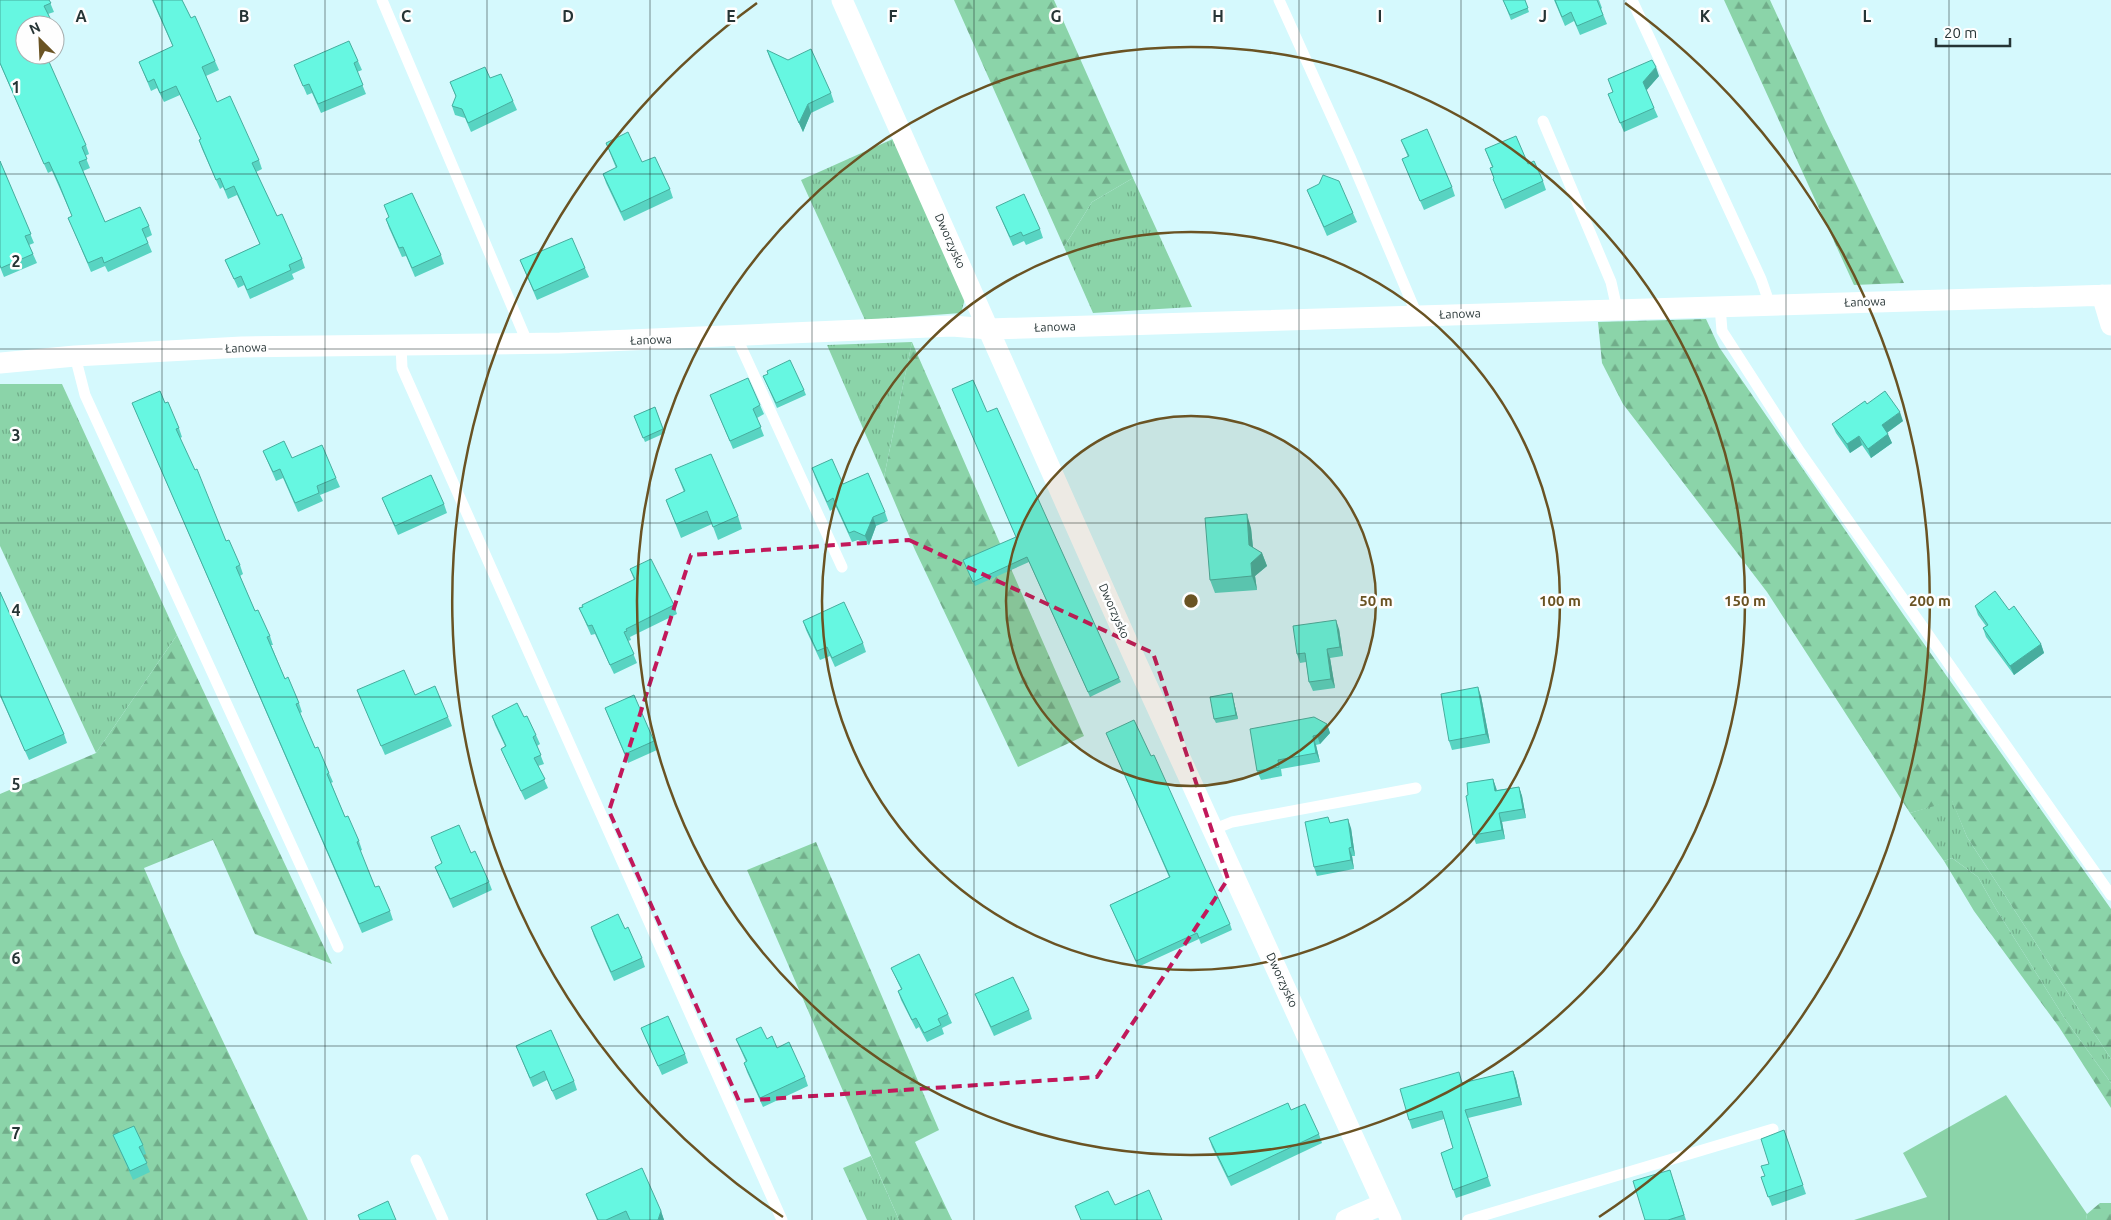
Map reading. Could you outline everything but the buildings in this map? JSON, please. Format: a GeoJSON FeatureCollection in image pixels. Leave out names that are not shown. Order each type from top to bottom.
{"type":"FeatureCollection","features":[{"type":"Feature","properties":{"kind":"street","name":"Dworzysko"},"geometry":{"type":"LineString","coordinates":[[842,0],[1212,830],[1316,1053],[1387,1212]]}},
{"type":"Feature","properties":{"kind":"street","name":"Łanowa"},"geometry":{"type":"LineString","coordinates":[[0,363],[75,356],[242,347],[528,344],[952,326],[989,329],[2106,295]]}},
{"type":"Feature","properties":{"kind":"street"},"geometry":{"type":"LineString","coordinates":[[2106,295],[2111,325]]}},
{"type":"Feature","properties":{"kind":"street"},"geometry":{"type":"LineString","coordinates":[[1346,1220],[1387,1212]]}},
{"type":"Feature","properties":{"kind":"lane"},"geometry":{"type":"LineString","coordinates":[[382,0],[528,344]]}},
{"type":"Feature","properties":{"kind":"lane"},"geometry":{"type":"LineString","coordinates":[[1279,0],[1350,156],[1417,315]]}},
{"type":"Feature","properties":{"kind":"lane"},"geometry":{"type":"LineString","coordinates":[[1632,0],[1761,279],[1770,305]]}},
{"type":"Feature","properties":{"kind":"lane"},"geometry":{"type":"LineString","coordinates":[[1543,120],[1611,282],[1617,309]]}},
{"type":"Feature","properties":{"kind":"lane"},"geometry":{"type":"LineString","coordinates":[[1720,306],[1722,331],[1800,452],[2111,895]]}},
{"type":"Feature","properties":{"kind":"lane"},"geometry":{"type":"LineString","coordinates":[[736,336],[842,567]]}},
{"type":"Feature","properties":{"kind":"lane"},"geometry":{"type":"LineString","coordinates":[[401,345],[402,368],[782,1220]]}},
{"type":"Feature","properties":{"kind":"lane"},"geometry":{"type":"LineString","coordinates":[[75,356],[85,395],[338,947]]}},
{"type":"Feature","properties":{"kind":"lane"},"geometry":{"type":"LineString","coordinates":[[1212,830],[1232,822],[1416,788]]}},
{"type":"Feature","properties":{"kind":"lane"},"geometry":{"type":"LineString","coordinates":[[1468,1220],[1773,1129]]}},
{"type":"Feature","properties":{"kind":"lane"},"geometry":{"type":"LineString","coordinates":[[416,1160],[443,1220]]}},
{"type":"Feature","properties":{"kind":"highlighted area"},"geometry":{"type":"Polygon","coordinates":[[[909,540],[1153,653],[1228,879],[1097,1077],[739,1101],[609,811],[691,555],[909,540]]]}},
{"type":"Feature","properties":{"kind":"green space"},"geometry":{"type":"Polygon","coordinates":[[[954,0],[1054,0],[1133,178],[1092,202],[1064,247],[954,0]]]}},
{"type":"Feature","properties":{"kind":"green space"},"geometry":{"type":"Polygon","coordinates":[[[1724,0],[1770,0],[1826,122],[1904,283],[1854,285],[1724,0]]]}},
{"type":"Feature","properties":{"kind":"green space"},"geometry":{"type":"Polygon","coordinates":[[[895,138],[965,299],[961,313],[865,320],[801,180],[895,138]]]}},
{"type":"Feature","properties":{"kind":"green space"},"geometry":{"type":"Polygon","coordinates":[[[1133,178],[1192,307],[1093,313],[1064,247],[1092,202],[1133,178]]]}},
{"type":"Feature","properties":{"kind":"green space"},"geometry":{"type":"Polygon","coordinates":[[[1706,319],[1719,347],[1905,617],[2111,909],[2111,1059],[1967,837],[1952,801],[1910,813],[1767,592],[1623,404],[1602,363],[1598,322],[1706,319]]]}},
{"type":"Feature","properties":{"kind":"green space"},"geometry":{"type":"Polygon","coordinates":[[[912,342],[884,477],[827,345],[912,342]]]}},
{"type":"Feature","properties":{"kind":"green space"},"geometry":{"type":"Polygon","coordinates":[[[912,342],[1084,736],[1018,767],[915,550],[884,477],[912,342]]]}},
{"type":"Feature","properties":{"kind":"green space"},"geometry":{"type":"Polygon","coordinates":[[[0,384],[62,384],[177,635],[96,753],[0,546],[0,384]]]}},
{"type":"Feature","properties":{"kind":"green space"},"geometry":{"type":"Polygon","coordinates":[[[177,635],[332,964],[255,934],[213,840],[144,868],[181,953],[308,1220],[0,1220],[0,794],[96,753],[177,635]]]}},
{"type":"Feature","properties":{"kind":"green space"},"geometry":{"type":"Polygon","coordinates":[[[1952,800],[1967,837],[2111,1059],[2111,1083],[2065,1019],[1978,877],[1952,858],[1944,861],[1910,813],[1952,800]]]}},
{"type":"Feature","properties":{"kind":"green space"},"geometry":{"type":"Polygon","coordinates":[[[816,842],[939,1130],[915,1142],[952,1220],[899,1220],[747,870],[816,842]]]}},
{"type":"Feature","properties":{"kind":"green space"},"geometry":{"type":"Polygon","coordinates":[[[1952,858],[1978,877],[2065,1019],[2111,1083],[2111,1108],[2059,1027],[1974,911],[1944,861],[1952,858]]]}},
{"type":"Feature","properties":{"kind":"green space"},"geometry":{"type":"Polygon","coordinates":[[[2006,1095],[2087,1214],[2086,1220],[1854,1220],[1927,1197],[1903,1153],[2006,1095]]]}},
{"type":"Feature","properties":{"kind":"green space"},"geometry":{"type":"Polygon","coordinates":[[[871,1156],[899,1220],[867,1220],[843,1168],[871,1156]]]}},
{"type":"Feature","properties":{"kind":"green space"},"geometry":{"type":"Polygon","coordinates":[[[2100,1203],[2111,1203],[2111,1220],[2086,1220],[2087,1214],[2100,1203]]]}}]}
